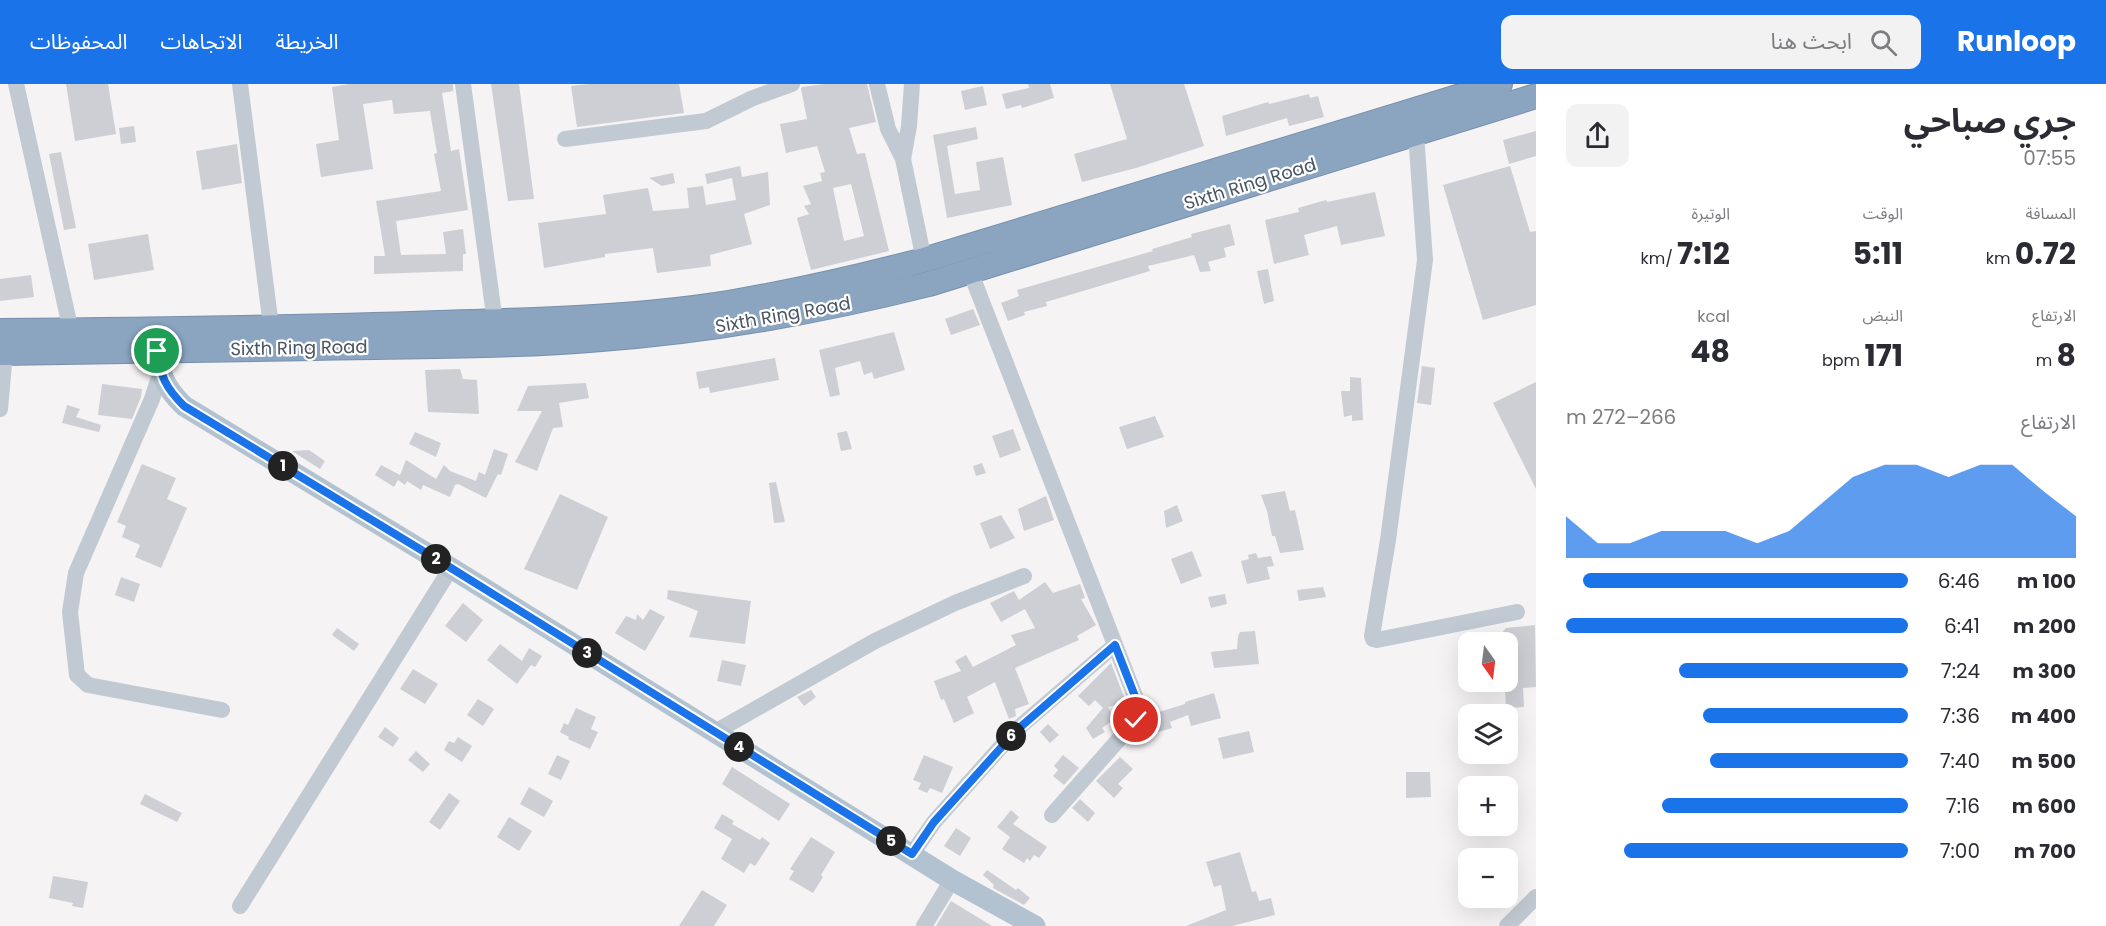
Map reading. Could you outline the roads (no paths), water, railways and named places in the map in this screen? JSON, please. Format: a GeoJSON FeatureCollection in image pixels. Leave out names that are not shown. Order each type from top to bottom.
{"type":"FeatureCollection","features":[{"type":"Feature","properties":{"kind":"highway","name":"Sixth Ring Road"},"geometry":{"type":"LineString","coordinates":[[697,318],[727,303],[836,282],[924,260],[1500,84]]}},
{"type":"Feature","properties":{"kind":"highway","name":"Sixth Ring Road"},"geometry":{"type":"LineString","coordinates":[[2,346],[157,352],[496,333],[620,315],[697,318],[793,315],[929,284],[1536,96]]}},
{"type":"Feature","properties":{"kind":"highway"},"geometry":{"type":"LineString","coordinates":[[924,260],[929,284]]}},
{"type":"Feature","properties":{"kind":"highway","name":"Sixth Ring Road"},"geometry":{"type":"LineString","coordinates":[[2,346],[71,331],[157,352],[271,326],[496,333]]}},
{"type":"Feature","properties":{"kind":"main road"},"geometry":{"type":"LineString","coordinates":[[157,352],[166,386],[184,406],[451,568],[952,880],[1035,926]]}},
{"type":"Feature","properties":{"kind":"street"},"geometry":{"type":"LineString","coordinates":[[16,84],[71,331]]}},
{"type":"Feature","properties":{"kind":"street"},"geometry":{"type":"LineString","coordinates":[[240,84],[271,326]]}},
{"type":"Feature","properties":{"kind":"street"},"geometry":{"type":"LineString","coordinates":[[463,84],[496,333]]}},
{"type":"Feature","properties":{"kind":"street"},"geometry":{"type":"LineString","coordinates":[[565,138],[706,121],[753,98],[792,84]]}},
{"type":"Feature","properties":{"kind":"street"},"geometry":{"type":"LineString","coordinates":[[877,84],[888,129],[903,159],[924,260]]}},
{"type":"Feature","properties":{"kind":"street"},"geometry":{"type":"LineString","coordinates":[[903,159],[909,126],[912,84]]}},
{"type":"Feature","properties":{"kind":"street"},"geometry":{"type":"LineString","coordinates":[[1416,134],[1425,260],[1388,540],[1372,636],[1377,640],[1517,612]]}},
{"type":"Feature","properties":{"kind":"street"},"geometry":{"type":"LineString","coordinates":[[970,271],[1138,704],[1136,720],[1052,815]]}},
{"type":"Feature","properties":{"kind":"street"},"geometry":{"type":"LineString","coordinates":[[0,409],[2,346]]}},
{"type":"Feature","properties":{"kind":"street"},"geometry":{"type":"LineString","coordinates":[[157,352],[152,399],[76,573],[70,612],[77,675],[88,685],[222,710]]}},
{"type":"Feature","properties":{"kind":"street"},"geometry":{"type":"LineString","coordinates":[[240,906],[451,568]]}},
{"type":"Feature","properties":{"kind":"street"},"geometry":{"type":"LineString","coordinates":[[715,732],[875,641],[955,603],[1024,576]]}},
{"type":"Feature","properties":{"kind":"street"},"geometry":{"type":"LineString","coordinates":[[912,854],[934,822],[1017,730],[1115,645]]}},
{"type":"Feature","properties":{"kind":"street"},"geometry":{"type":"LineString","coordinates":[[924,926],[952,880]]}},
{"type":"Feature","properties":{"kind":"street"},"geometry":{"type":"LineString","coordinates":[[1507,926],[1536,897]]}}]}
